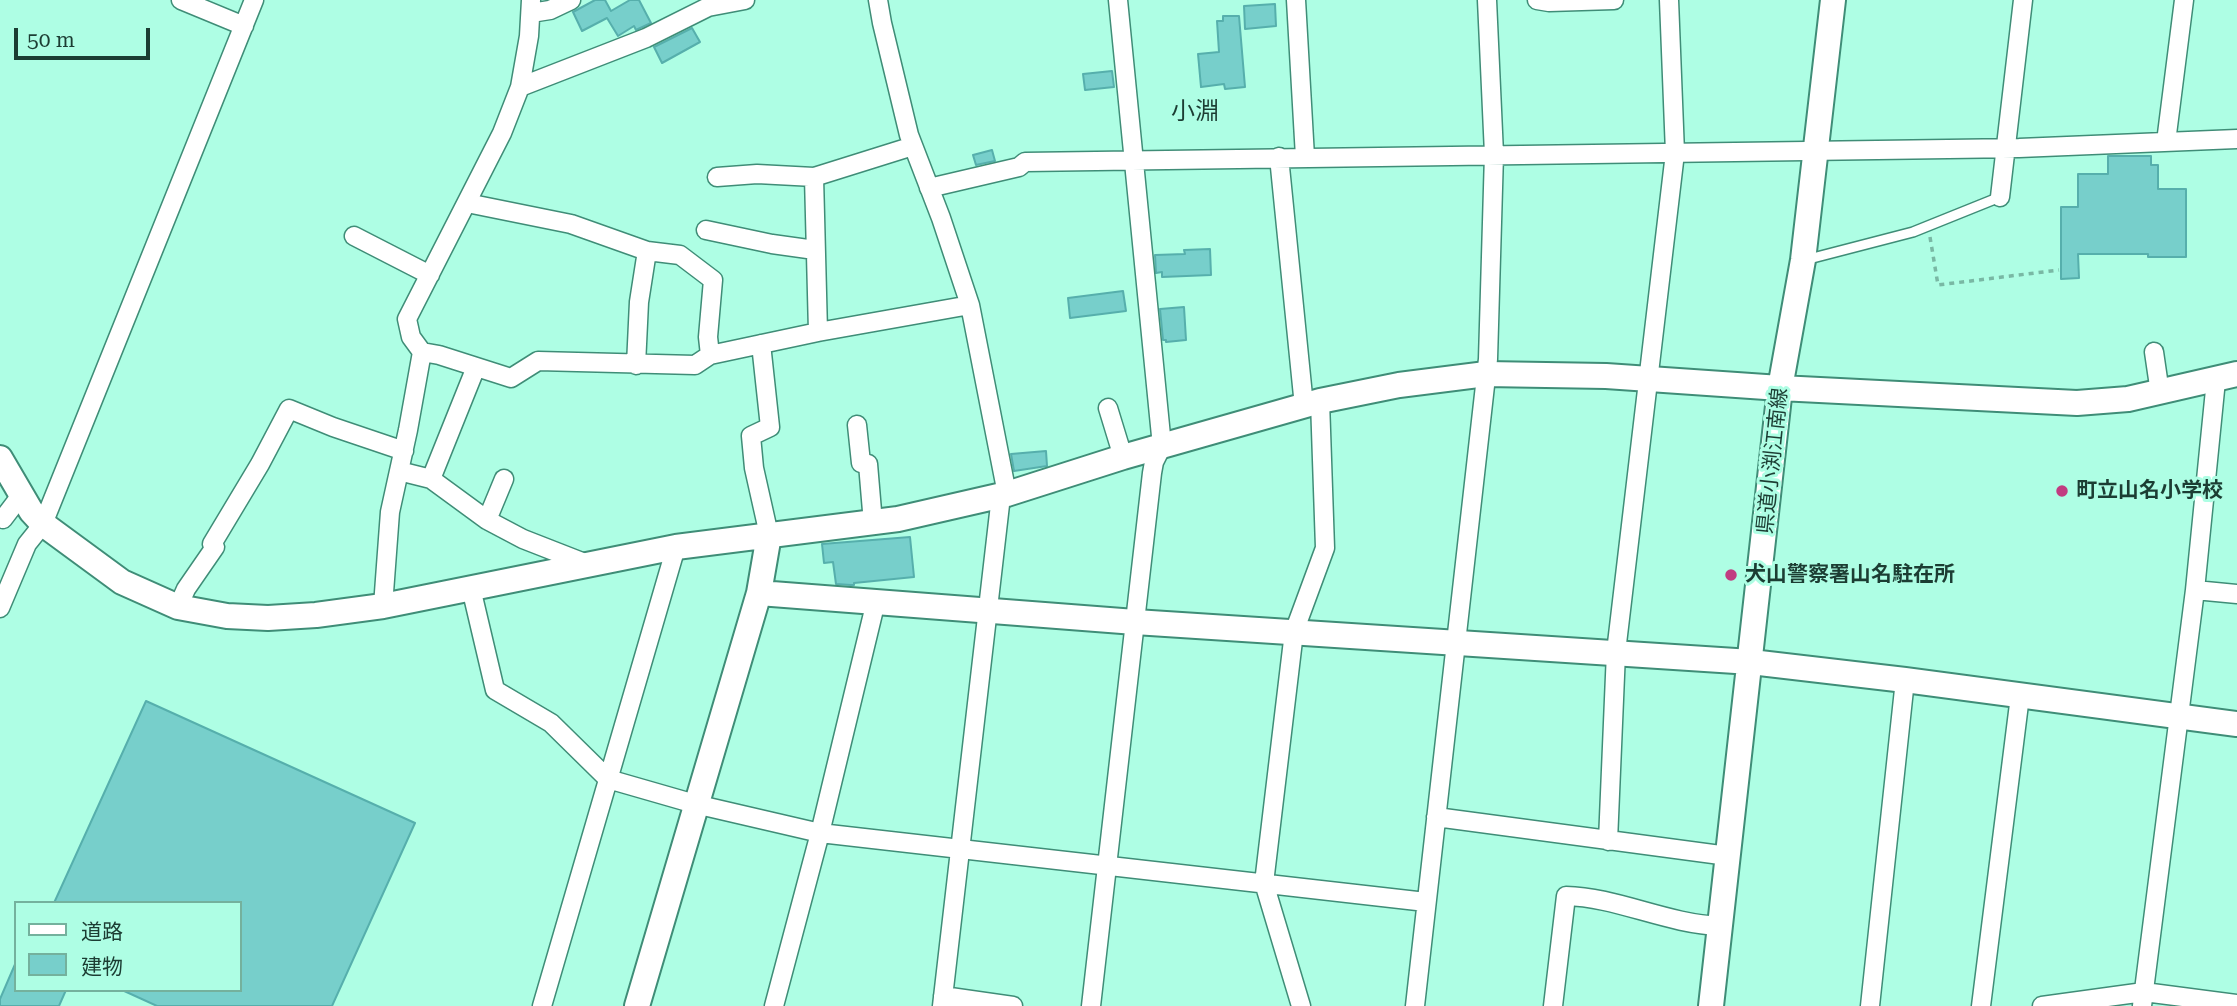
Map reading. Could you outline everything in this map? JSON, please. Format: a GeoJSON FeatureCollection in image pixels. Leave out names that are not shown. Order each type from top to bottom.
{"type":"FeatureCollection","features":[{"type":"Feature","properties":{"kind":"street"},"geometry":{"type":"LineString","coordinates":[[181,0],[243,26]]}},
{"type":"Feature","properties":{"kind":"street"},"geometry":{"type":"LineString","coordinates":[[0,608],[27,544],[43,524],[254,0]]}},
{"type":"Feature","properties":{"kind":"street"},"geometry":{"type":"LineString","coordinates":[[571,0],[550,10],[531,7],[520,87],[502,133],[407,319],[411,337],[422,352],[511,378],[538,361],[695,365],[710,355],[818,332],[970,305]]}},
{"type":"Feature","properties":{"kind":"street"},"geometry":{"type":"LineString","coordinates":[[520,87],[646,38],[708,7],[745,0]]}},
{"type":"Feature","properties":{"kind":"street"},"geometry":{"type":"LineString","coordinates":[[878,0],[913,146],[970,305],[1004,495],[943,1001],[1013,1006]]}},
{"type":"Feature","properties":{"kind":"street"},"geometry":{"type":"LineString","coordinates":[[1091,1006],[1152,473],[1162,446],[1118,0]]}},
{"type":"Feature","properties":{"kind":"street"},"geometry":{"type":"LineString","coordinates":[[1296,0],[1305,156]]}},
{"type":"Feature","properties":{"kind":"street"},"geometry":{"type":"LineString","coordinates":[[1415,1006],[1486,374],[1494,154],[1487,0]]}},
{"type":"Feature","properties":{"kind":"street"},"geometry":{"type":"LineString","coordinates":[[1537,0],[1614,0]]}},
{"type":"Feature","properties":{"kind":"street"},"geometry":{"type":"LineString","coordinates":[[1608,841],[1616,652],[1675,153],[1668,0]]}},
{"type":"Feature","properties":{"kind":"street","name":"県道小渕江南線"},"geometry":{"type":"LineString","coordinates":[[1711,1006],[1780,388],[1803,260],[1833,0]]}},
{"type":"Feature","properties":{"kind":"street"},"geometry":{"type":"LineString","coordinates":[[2000,197],[2023,0]]}},
{"type":"Feature","properties":{"kind":"street"},"geometry":{"type":"LineString","coordinates":[[2166,142],[2184,0]]}},
{"type":"Feature","properties":{"kind":"street"},"geometry":{"type":"LineString","coordinates":[[929,188],[1019,167],[1025,162],[2006,148],[2237,139]]}},
{"type":"Feature","properties":{"kind":"street"},"geometry":{"type":"LineString","coordinates":[[717,177],[757,174],[814,177],[913,146]]}},
{"type":"Feature","properties":{"kind":"street"},"geometry":{"type":"LineString","coordinates":[[1279,157],[1312,404],[1325,548],[1294,632],[1264,883],[1301,1006]]}},
{"type":"Feature","properties":{"kind":"street"},"geometry":{"type":"LineString","coordinates":[[814,177],[818,332]]}},
{"type":"Feature","properties":{"kind":"street"},"geometry":{"type":"LineString","coordinates":[[467,203],[571,224],[647,251],[680,255],[713,280],[708,337],[710,355]]}},
{"type":"Feature","properties":{"kind":"street"},"geometry":{"type":"LineString","coordinates":[[706,230],[815,250]]}},
{"type":"Feature","properties":{"kind":"street"},"geometry":{"type":"LineString","coordinates":[[354,236],[430,275]]}},
{"type":"Feature","properties":{"kind":"street"},"geometry":{"type":"LineString","coordinates":[[636,365],[639,302],[647,251]]}},
{"type":"Feature","properties":{"kind":"street"},"geometry":{"type":"LineString","coordinates":[[637,1006],[759,593],[769,535],[754,468],[751,436],[770,427],[761,344]]}},
{"type":"Feature","properties":{"kind":"street"},"geometry":{"type":"LineString","coordinates":[[383,606],[390,512],[422,352]]}},
{"type":"Feature","properties":{"kind":"street"},"geometry":{"type":"LineString","coordinates":[[2154,352],[2160,393]]}},
{"type":"Feature","properties":{"kind":"street"},"geometry":{"type":"LineString","coordinates":[[431,479],[476,367]]}},
{"type":"Feature","properties":{"kind":"street"},"geometry":{"type":"LineString","coordinates":[[0,458],[31,510],[43,524],[122,582],[178,607],[227,616],[268,618],[383,606],[676,547],[873,523],[1004,495],[1123,457],[1312,404],[1399,385],[1486,374],[1606,376],[2077,403],[2128,399],[2226,377],[2195,590],[2143,999]]}},
{"type":"Feature","properties":{"kind":"street"},"geometry":{"type":"LineString","coordinates":[[1108,408],[1123,457]]}},
{"type":"Feature","properties":{"kind":"street"},"geometry":{"type":"LineString","coordinates":[[178,607],[186,589],[215,547],[212,544],[289,409],[404,451]]}},
{"type":"Feature","properties":{"kind":"street"},"geometry":{"type":"LineString","coordinates":[[857,425],[861,463],[868,464],[873,523]]}},
{"type":"Feature","properties":{"kind":"street"},"geometry":{"type":"LineString","coordinates":[[399,471],[431,479],[487,520],[523,539],[587,564]]}},
{"type":"Feature","properties":{"kind":"street"},"geometry":{"type":"LineString","coordinates":[[487,520],[504,479]]}},
{"type":"Feature","properties":{"kind":"street"},"geometry":{"type":"LineString","coordinates":[[0,517],[3,519],[22,494]]}},
{"type":"Feature","properties":{"kind":"street"},"geometry":{"type":"LineString","coordinates":[[542,1006],[676,547]]}},
{"type":"Feature","properties":{"kind":"street"},"geometry":{"type":"LineString","coordinates":[[471,587],[495,690],[551,723],[608,779],[695,804],[820,833],[1426,902]]}},
{"type":"Feature","properties":{"kind":"street"},"geometry":{"type":"LineString","coordinates":[[2195,590],[2237,594]]}},
{"type":"Feature","properties":{"kind":"street"},"geometry":{"type":"LineString","coordinates":[[759,593],[1135,622],[1751,662],[2237,724]]}},
{"type":"Feature","properties":{"kind":"street"},"geometry":{"type":"LineString","coordinates":[[774,1006],[820,833],[876,601]]}},
{"type":"Feature","properties":{"kind":"street"},"geometry":{"type":"LineString","coordinates":[[1870,1006],[1905,680]]}},
{"type":"Feature","properties":{"kind":"street"},"geometry":{"type":"LineString","coordinates":[[1982,1006],[2020,696]]}},
{"type":"Feature","properties":{"kind":"street"},"geometry":{"type":"LineString","coordinates":[[1436,817],[1728,856]]}},
{"type":"Feature","properties":{"kind":"street"},"geometry":{"type":"LineString","coordinates":[[1553,1006],[1566,896],[1586,896],[1699,926],[1720,926]]}},
{"type":"Feature","properties":{"kind":"street"},"geometry":{"type":"LineString","coordinates":[[2042,1006],[2143,999],[2237,1004]]}},
{"type":"Feature","properties":{"kind":"lane"},"geometry":{"type":"LineString","coordinates":[[1803,260],[1913,232],[2000,197]]}},
{"type":"Feature","properties":{"kind":"path"},"geometry":{"type":"LineString","coordinates":[[1928,224],[1938,285],[2059,270]]}},
{"type":"Feature","properties":{"kind":"building"},"geometry":{"type":"Polygon","coordinates":[[[595,0],[605,0],[611,11],[630,0],[639,0],[651,23],[636,30],[634,26],[618,36],[607,18],[582,31],[573,12],[595,0]]]}},
{"type":"Feature","properties":{"kind":"building"},"geometry":{"type":"Polygon","coordinates":[[[1275,4],[1276,26],[1245,29],[1244,6],[1275,4]]]}},
{"type":"Feature","properties":{"kind":"building"},"geometry":{"type":"Polygon","coordinates":[[[1223,16],[1239,16],[1245,87],[1225,89],[1224,84],[1201,87],[1198,54],[1219,52],[1217,21],[1223,21],[1223,16]]]}},
{"type":"Feature","properties":{"kind":"building"},"geometry":{"type":"Polygon","coordinates":[[[692,28],[700,42],[662,63],[654,47],[692,28]]]}},
{"type":"Feature","properties":{"kind":"building"},"geometry":{"type":"Polygon","coordinates":[[[1112,71],[1114,87],[1085,90],[1083,74],[1112,71]]]}},
{"type":"Feature","properties":{"kind":"building"},"geometry":{"type":"Polygon","coordinates":[[[992,150],[995,161],[976,165],[973,155],[992,150]]]}},
{"type":"Feature","properties":{"kind":"building"},"geometry":{"type":"Polygon","coordinates":[[[2108,156],[2151,156],[2151,165],[2158,165],[2158,189],[2186,189],[2186,257],[2078,254],[2079,278],[2061,279],[2061,207],[2078,207],[2078,174],[2108,174],[2108,156]]]}},
{"type":"Feature","properties":{"kind":"building"},"geometry":{"type":"Polygon","coordinates":[[[1210,249],[1211,275],[1162,277],[1162,272],[1156,273],[1155,255],[1185,254],[1184,250],[1210,249]]]}},
{"type":"Feature","properties":{"kind":"building"},"geometry":{"type":"Polygon","coordinates":[[[1123,291],[1126,311],[1070,318],[1068,298],[1123,291]]]}},
{"type":"Feature","properties":{"kind":"building"},"geometry":{"type":"Polygon","coordinates":[[[1184,307],[1186,340],[1166,342],[1163,340],[1160,309],[1184,307]]]}},
{"type":"Feature","properties":{"kind":"building"},"geometry":{"type":"Polygon","coordinates":[[[1046,451],[1047,466],[1014,471],[1011,454],[1046,451]]]}},
{"type":"Feature","properties":{"kind":"building"},"geometry":{"type":"Polygon","coordinates":[[[910,537],[914,577],[854,585],[836,584],[833,562],[824,563],[822,544],[910,537]]]}},
{"type":"Feature","properties":{"kind":"building"},"geometry":{"type":"Polygon","coordinates":[[[146,701],[415,823],[332,1006],[157,1006],[126,992],[242,992],[242,901],[55,901],[146,701]]]}},
{"type":"Feature","properties":{"kind":"building"},"geometry":{"type":"Polygon","coordinates":[[[14,967],[14,992],[65,992],[59,1006],[0,1006],[0,999],[14,967]]]}},
{"type":"Feature","properties":{"kind":"place","name":"町立山名小学校"},"geometry":{"type":"Point","coordinates":[2062,491]}},
{"type":"Feature","properties":{"kind":"place","name":"犬山警察署山名駐在所"},"geometry":{"type":"Point","coordinates":[1731,575]}},
{"type":"Feature","properties":{"kind":"district","name":"小淵"},"geometry":{"type":"Point","coordinates":[1195,112]}}]}
